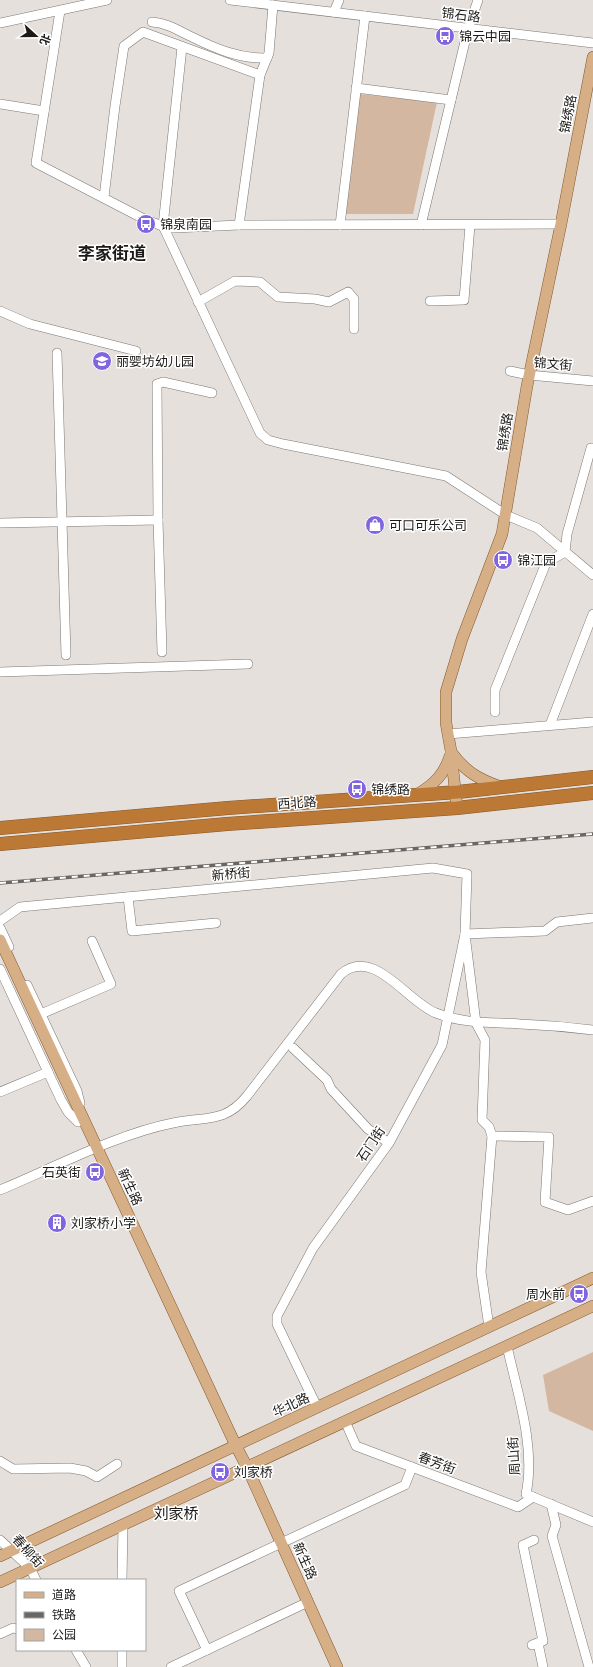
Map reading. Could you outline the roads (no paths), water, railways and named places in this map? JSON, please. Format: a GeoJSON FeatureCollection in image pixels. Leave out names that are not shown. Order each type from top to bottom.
{"type":"FeatureCollection","features":[{"type":"Feature","properties":{"kind":"highway","name":"西北路"},"geometry":{"type":"LineString","coordinates":[[0,828],[228,808],[455,792],[593,777]]}},
{"type":"Feature","properties":{"kind":"highway","name":"西北路"},"geometry":{"type":"LineString","coordinates":[[0,844],[227,824],[457,808],[593,793]]}},
{"type":"Feature","properties":{"kind":"main road","name":"锦绣路"},"geometry":{"type":"LineString","coordinates":[[457,808],[445,705],[449,679],[495,557],[506,514],[529,375],[561,224],[593,57]]}},
{"type":"Feature","properties":{"kind":"main road"},"geometry":{"type":"LineString","coordinates":[[451,751],[461,765],[472,774],[482,780],[502,787]]}},
{"type":"Feature","properties":{"kind":"main road"},"geometry":{"type":"LineString","coordinates":[[418,794],[440,777],[447,767],[451,751]]}},
{"type":"Feature","properties":{"kind":"main road","name":"新生路"},"geometry":{"type":"LineString","coordinates":[[0,940],[24,1000],[232,1447],[247,1467],[337,1667]]}},
{"type":"Feature","properties":{"kind":"main road","name":"新生路"},"geometry":{"type":"LineString","coordinates":[[0,957],[24,1000]]}},
{"type":"Feature","properties":{"kind":"main road","name":"华北路"},"geometry":{"type":"LineString","coordinates":[[0,1556],[593,1278]]}},
{"type":"Feature","properties":{"kind":"main road"},"geometry":{"type":"LineString","coordinates":[[0,1582],[593,1306]]}},
{"type":"Feature","properties":{"kind":"street"},"geometry":{"type":"LineString","coordinates":[[0,23],[107,0]]}},
{"type":"Feature","properties":{"kind":"street","name":"锦石路"},"geometry":{"type":"LineString","coordinates":[[230,0],[593,43]]}},
{"type":"Feature","properties":{"kind":"street"},"geometry":{"type":"LineString","coordinates":[[334,12],[339,0]]}},
{"type":"Feature","properties":{"kind":"street"},"geometry":{"type":"LineString","coordinates":[[420,225],[468,28],[478,0]]}},
{"type":"Feature","properties":{"kind":"street"},"geometry":{"type":"LineString","coordinates":[[239,225],[260,75],[267,58],[274,5]]}},
{"type":"Feature","properties":{"kind":"street"},"geometry":{"type":"LineString","coordinates":[[60,11],[36,163],[146,220],[174,228],[239,225],[561,224]]}},
{"type":"Feature","properties":{"kind":"street"},"geometry":{"type":"LineString","coordinates":[[340,225],[365,16]]}},
{"type":"Feature","properties":{"kind":"street"},"geometry":{"type":"LineString","coordinates":[[152,22],[163,23],[205,44],[238,56],[267,58]]}},
{"type":"Feature","properties":{"kind":"street"},"geometry":{"type":"LineString","coordinates":[[104,197],[124,46],[143,32],[260,75]]}},
{"type":"Feature","properties":{"kind":"street"},"geometry":{"type":"LineString","coordinates":[[182,47],[163,226],[260,432],[268,440],[282,444],[446,476],[506,514],[537,528],[593,575]]}},
{"type":"Feature","properties":{"kind":"street"},"geometry":{"type":"LineString","coordinates":[[356,88],[451,100]]}},
{"type":"Feature","properties":{"kind":"street"},"geometry":{"type":"LineString","coordinates":[[0,104],[44,111]]}},
{"type":"Feature","properties":{"kind":"street"},"geometry":{"type":"LineString","coordinates":[[430,300],[464,300],[470,225]]}},
{"type":"Feature","properties":{"kind":"street"},"geometry":{"type":"LineString","coordinates":[[198,302],[235,281],[260,282],[278,297],[316,299],[329,302],[348,292],[354,299],[354,329]]}},
{"type":"Feature","properties":{"kind":"street"},"geometry":{"type":"LineString","coordinates":[[0,311],[30,324],[136,352]]}},
{"type":"Feature","properties":{"kind":"street"},"geometry":{"type":"LineString","coordinates":[[57,353],[66,655]]}},
{"type":"Feature","properties":{"kind":"street","name":"锦文街"},"geometry":{"type":"LineString","coordinates":[[510,371],[529,375],[593,381]]}},
{"type":"Feature","properties":{"kind":"street"},"geometry":{"type":"LineString","coordinates":[[162,652],[158,520],[157,384],[163,382],[212,393]]}},
{"type":"Feature","properties":{"kind":"street"},"geometry":{"type":"LineString","coordinates":[[565,552],[567,534],[591,448],[593,448]]}},
{"type":"Feature","properties":{"kind":"street"},"geometry":{"type":"LineString","coordinates":[[0,523],[158,520]]}},
{"type":"Feature","properties":{"kind":"street"},"geometry":{"type":"LineString","coordinates":[[495,712],[495,690],[546,563],[565,552]]}},
{"type":"Feature","properties":{"kind":"street"},"geometry":{"type":"LineString","coordinates":[[550,724],[593,614]]}},
{"type":"Feature","properties":{"kind":"street"},"geometry":{"type":"LineString","coordinates":[[0,672],[248,664]]}},
{"type":"Feature","properties":{"kind":"street"},"geometry":{"type":"LineString","coordinates":[[448,734],[550,724],[593,722]]}},
{"type":"Feature","properties":{"kind":"street","name":"新桥街"},"geometry":{"type":"LineString","coordinates":[[0,921],[20,907],[433,868],[467,874]]}},
{"type":"Feature","properties":{"kind":"street","name":"石门街"},"geometry":{"type":"LineString","coordinates":[[318,1407],[277,1324],[277,1316],[313,1248],[389,1143],[442,1045],[465,934],[467,874]]}},
{"type":"Feature","properties":{"kind":"street"},"geometry":{"type":"LineString","coordinates":[[128,897],[132,931],[216,923]]}},
{"type":"Feature","properties":{"kind":"street"},"geometry":{"type":"LineString","coordinates":[[489,1327],[481,1272],[492,1136],[489,1127],[482,1120],[485,1040],[476,1023],[465,934],[545,931],[557,922],[593,918]]}},
{"type":"Feature","properties":{"kind":"street"},"geometry":{"type":"LineString","coordinates":[[0,928],[77,1091],[81,1121]]}},
{"type":"Feature","properties":{"kind":"street"},"geometry":{"type":"LineString","coordinates":[[41,1014],[111,984],[92,941]]}},
{"type":"Feature","properties":{"kind":"street"},"geometry":{"type":"LineString","coordinates":[[0,1190],[94,1150],[164,1125],[220,1116],[235,1109],[341,974],[354,966],[362,965],[376,970],[435,1013],[448,1017],[476,1023],[520,1024],[593,1030]]}},
{"type":"Feature","properties":{"kind":"street"},"geometry":{"type":"LineString","coordinates":[[0,969],[61,1100],[68,1112],[81,1121]]}},
{"type":"Feature","properties":{"kind":"street"},"geometry":{"type":"LineString","coordinates":[[293,1048],[327,1080],[331,1089],[368,1129],[389,1143]]}},
{"type":"Feature","properties":{"kind":"street"},"geometry":{"type":"LineString","coordinates":[[0,1092],[48,1072]]}},
{"type":"Feature","properties":{"kind":"street"},"geometry":{"type":"LineString","coordinates":[[492,1136],[548,1137],[545,1202],[568,1210],[593,1201]]}},
{"type":"Feature","properties":{"kind":"street","name":"周山街"},"geometry":{"type":"LineString","coordinates":[[507,1346],[527,1436],[529,1468],[526,1494],[533,1497]]}},
{"type":"Feature","properties":{"kind":"street","name":"春芳街"},"geometry":{"type":"LineString","coordinates":[[345,1421],[356,1446],[518,1507],[533,1497]]}},
{"type":"Feature","properties":{"kind":"street"},"geometry":{"type":"LineString","coordinates":[[0,1461],[13,1469],[70,1468],[86,1471],[97,1477],[118,1464]]}},
{"type":"Feature","properties":{"kind":"street"},"geometry":{"type":"LineString","coordinates":[[207,1650],[179,1591],[405,1485],[412,1467]]}},
{"type":"Feature","properties":{"kind":"street"},"geometry":{"type":"LineString","coordinates":[[533,1497],[593,1522]]}},
{"type":"Feature","properties":{"kind":"street"},"geometry":{"type":"LineString","coordinates":[[551,1504],[556,1525],[552,1536],[589,1667]]}},
{"type":"Feature","properties":{"kind":"street"},"geometry":{"type":"LineString","coordinates":[[122,1579],[123,1525]]}},
{"type":"Feature","properties":{"kind":"street","name":"春柳街"},"geometry":{"type":"LineString","coordinates":[[0,1540],[30,1568],[36,1579]]}},
{"type":"Feature","properties":{"kind":"street"},"geometry":{"type":"LineString","coordinates":[[534,1540],[523,1545],[543,1641],[535,1644],[543,1667]]}},
{"type":"Feature","properties":{"kind":"street"},"geometry":{"type":"LineString","coordinates":[[171,1667],[308,1602]]}},
{"type":"Feature","properties":{"kind":"street"},"geometry":{"type":"LineString","coordinates":[[0,1634],[13,1628],[16,1629]]}},
{"type":"Feature","properties":{"kind":"street"},"geometry":{"type":"LineString","coordinates":[[77,1651],[86,1667]]}},
{"type":"Feature","properties":{"kind":"street"},"geometry":{"type":"LineString","coordinates":[[122,1651],[122,1667]]}},
{"type":"Feature","properties":{"kind":"railway"},"geometry":{"type":"LineString","coordinates":[[0,883],[593,834]]}},
{"type":"Feature","properties":{"kind":"place","name":"锦云中园"},"geometry":{"type":"Point","coordinates":[445,36]}},
{"type":"Feature","properties":{"kind":"place","name":"锦泉南园"},"geometry":{"type":"Point","coordinates":[146,224]}},
{"type":"Feature","properties":{"kind":"place","name":"丽婴坊幼儿园"},"geometry":{"type":"Point","coordinates":[102,361]}},
{"type":"Feature","properties":{"kind":"place","name":"可口可乐公司"},"geometry":{"type":"Point","coordinates":[375,525]}},
{"type":"Feature","properties":{"kind":"place","name":"锦江园"},"geometry":{"type":"Point","coordinates":[503,560]}},
{"type":"Feature","properties":{"kind":"place","name":"锦绣路"},"geometry":{"type":"Point","coordinates":[357,789]}},
{"type":"Feature","properties":{"kind":"place","name":"石英街"},"geometry":{"type":"Point","coordinates":[95,1172]}},
{"type":"Feature","properties":{"kind":"place","name":"刘家桥小学"},"geometry":{"type":"Point","coordinates":[57,1223]}},
{"type":"Feature","properties":{"kind":"place","name":"周水前"},"geometry":{"type":"Point","coordinates":[579,1294]}},
{"type":"Feature","properties":{"kind":"place","name":"刘家桥"},"geometry":{"type":"Point","coordinates":[220,1472]}},
{"type":"Feature","properties":{"kind":"district","name":"李家街道"},"geometry":{"type":"Point","coordinates":[112,253]}},
{"type":"Feature","properties":{"kind":"district","name":"刘家桥"},"geometry":{"type":"Point","coordinates":[176,1513]}}]}
